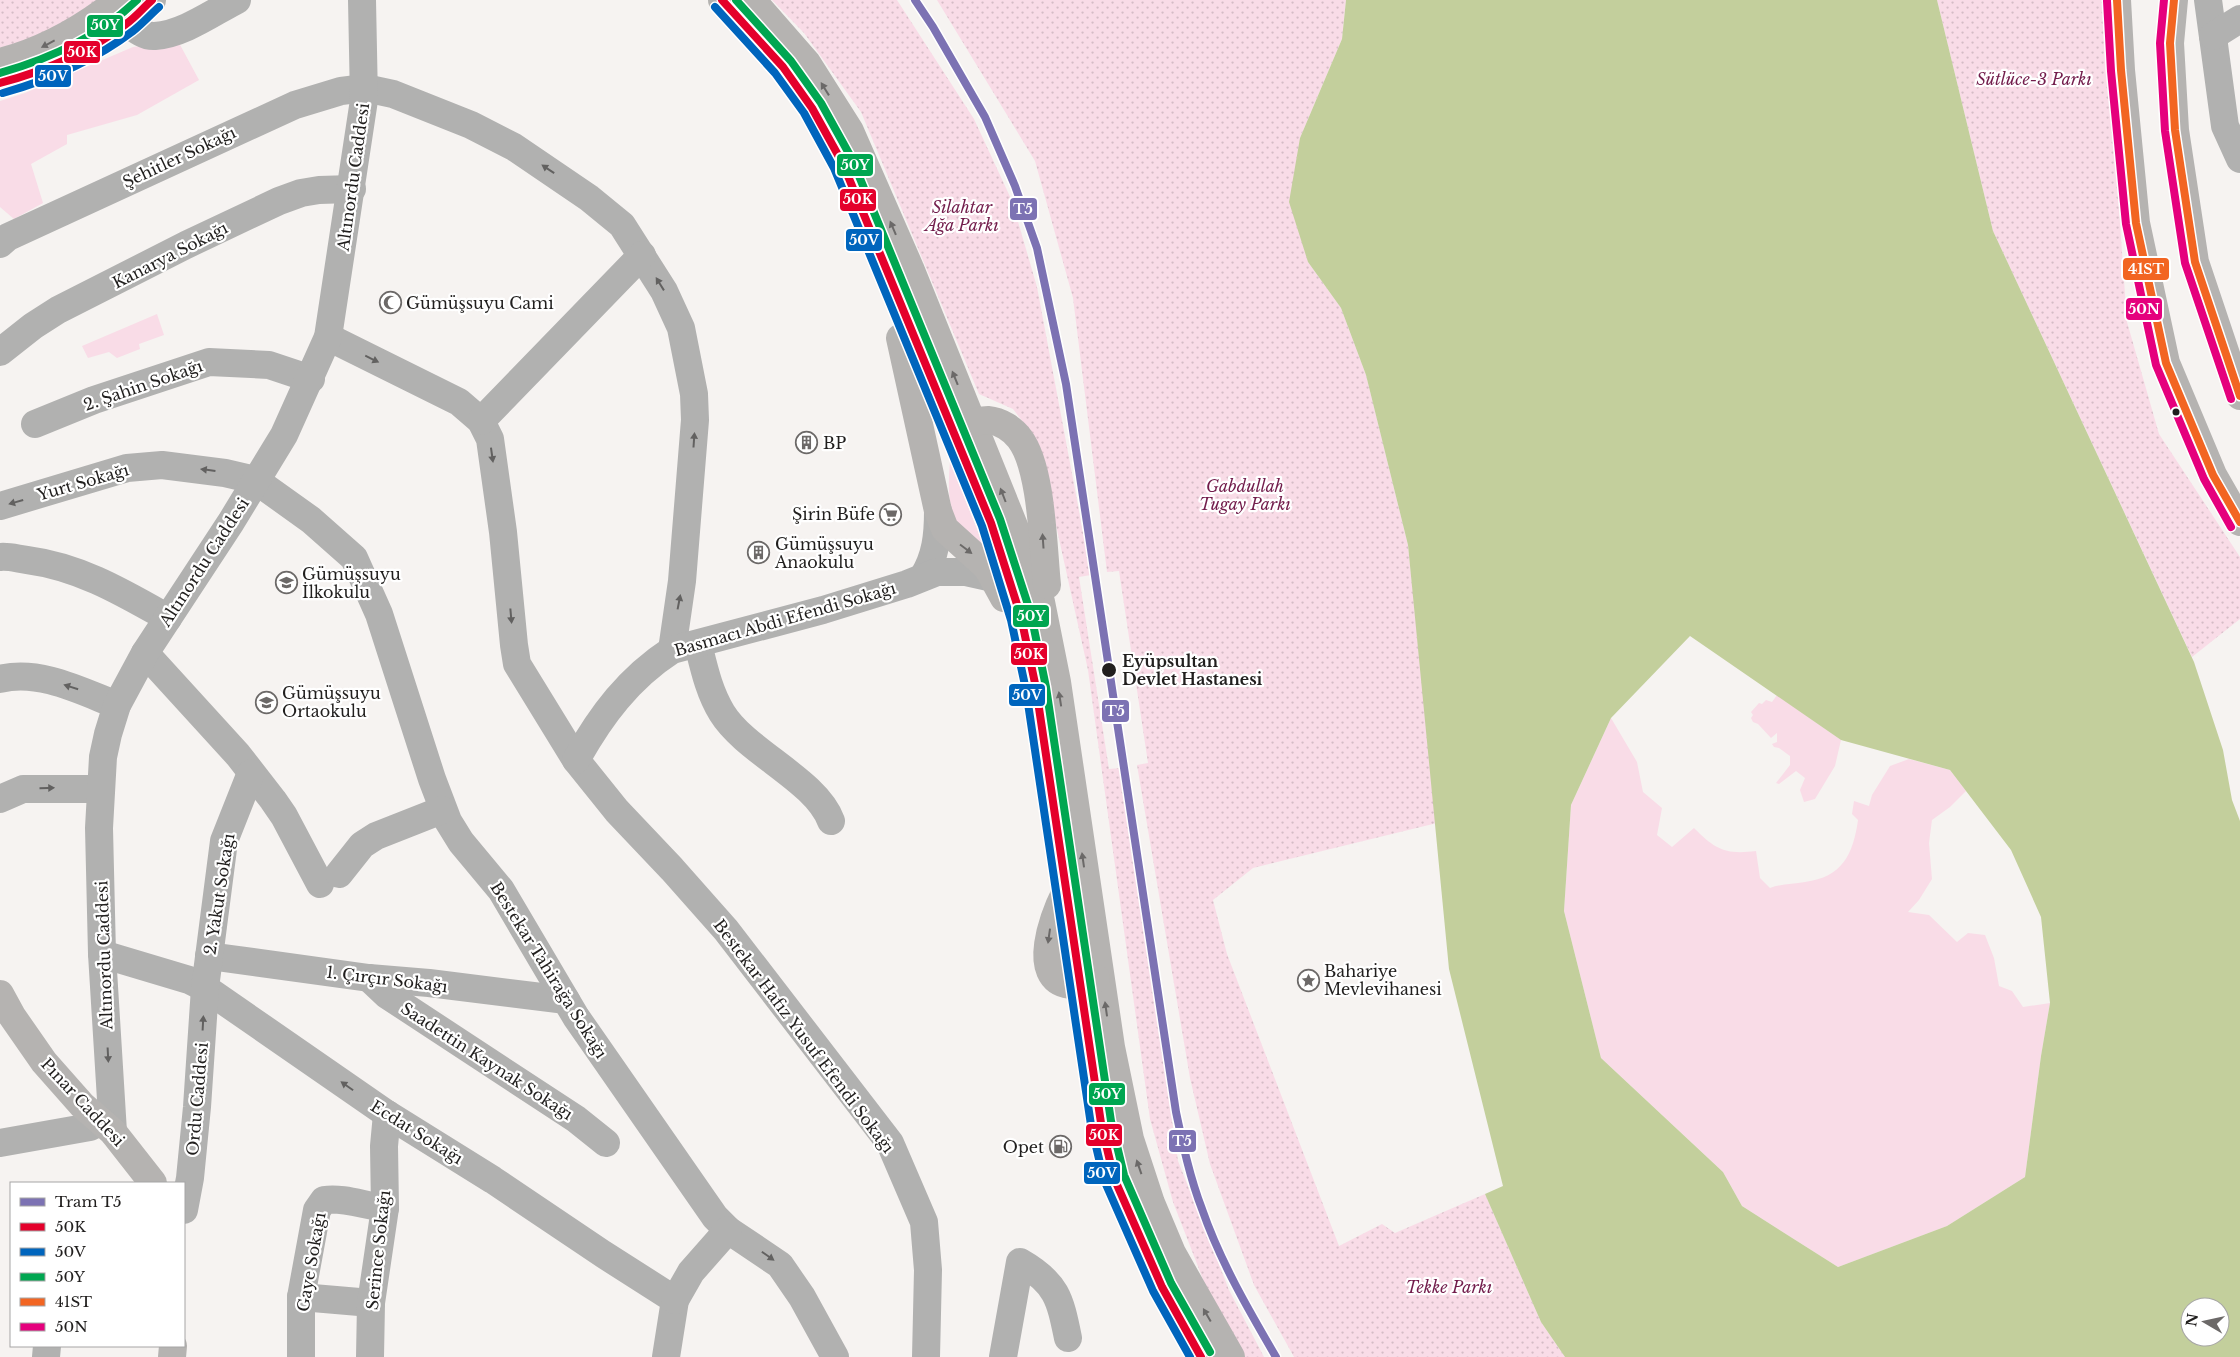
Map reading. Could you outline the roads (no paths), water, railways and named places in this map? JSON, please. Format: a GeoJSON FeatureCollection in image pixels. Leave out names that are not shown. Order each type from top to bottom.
{"type":"FeatureCollection","features":[{"type":"Feature","properties":{"kind":"main road"},"geometry":{"type":"LineString","coordinates":[[0,62],[45,46],[94,19],[123,12],[152,0]]}},
{"type":"Feature","properties":{"kind":"main road"},"geometry":{"type":"LineString","coordinates":[[722,0],[783,67],[812,108],[843,164],[891,280],[1033,572],[1050,642],[1067,741],[1090,980],[1101,1123],[1114,1178],[1162,1287],[1201,1357]]}},
{"type":"Feature","properties":{"kind":"main road"},"geometry":{"type":"LineString","coordinates":[[752,0],[807,63],[850,131],[910,268],[963,427],[991,523],[1022,616],[1036,688],[1066,891],[1051,925],[1048,958],[1054,977],[1061,983],[1074,986],[1090,980]]}},
{"type":"Feature","properties":{"kind":"main road"},"geometry":{"type":"LineString","coordinates":[[2117,0],[2121,70],[2136,223],[2166,363],[2213,475],[2240,522]]}},
{"type":"Feature","properties":{"kind":"main road"},"geometry":{"type":"LineString","coordinates":[[2174,0],[2170,43],[2175,130],[2195,262],[2240,396]]}},
{"type":"Feature","properties":{"kind":"main road"},"geometry":{"type":"LineString","coordinates":[[0,84],[60,62],[123,12]]}},
{"type":"Feature","properties":{"kind":"main road"},"geometry":{"type":"LineString","coordinates":[[891,280],[894,316],[938,511],[945,529],[966,550],[979,558],[999,590],[1022,616]]}},
{"type":"Feature","properties":{"kind":"main road"},"geometry":{"type":"LineString","coordinates":[[929,467],[942,439],[963,427],[988,420],[1013,430],[1021,440],[1033,468],[1042,532],[1050,642]]}},
{"type":"Feature","properties":{"kind":"main road"},"geometry":{"type":"LineString","coordinates":[[1090,980],[1130,1139],[1148,1194],[1172,1253],[1231,1357]]}},
{"type":"Feature","properties":{"kind":"main road","name":"Pınar Caddesi"},"geometry":{"type":"LineString","coordinates":[[0,994],[12,1016],[44,1062],[82,1105],[107,1127],[152,1182]]}},
{"type":"Feature","properties":{"kind":"street"},"geometry":{"type":"LineString","coordinates":[[123,12],[142,34],[153,36],[176,31],[237,0]]}},
{"type":"Feature","properties":{"kind":"street","name":"Altınordu Caddesi"},"geometry":{"type":"LineString","coordinates":[[107,1127],[99,828],[103,757],[117,704],[145,653],[231,522],[284,435],[311,379],[328,337],[352,189],[365,88],[362,0]]}},
{"type":"Feature","properties":{"kind":"street"},"geometry":{"type":"LineString","coordinates":[[2208,0],[2225,126],[2240,159]]}},
{"type":"Feature","properties":{"kind":"street"},"geometry":{"type":"LineString","coordinates":[[2213,36],[2240,19]]}},
{"type":"Feature","properties":{"kind":"street","name":"Şehitler Sokağı"},"geometry":{"type":"LineString","coordinates":[[0,244],[8,237],[76,204],[172,162],[221,137],[295,105],[341,91],[365,88],[393,94],[436,110],[514,147],[589,198],[622,225],[664,291],[681,328],[694,394],[695,420],[682,581],[672,650]]}},
{"type":"Feature","properties":{"kind":"street","name":"Kanarya Sokağı"},"geometry":{"type":"LineString","coordinates":[[0,352],[33,326],[58,310],[186,245],[279,201],[301,193],[319,190],[352,189]]}},
{"type":"Feature","properties":{"kind":"street"},"geometry":{"type":"LineString","coordinates":[[328,337],[459,402],[482,421],[642,255]]}},
{"type":"Feature","properties":{"kind":"street","name":"2. Şahin Sokağı"},"geometry":{"type":"LineString","coordinates":[[35,424],[94,400],[209,362],[269,365],[311,379]]}},
{"type":"Feature","properties":{"kind":"street","name":"Bestekar Hafız Yusuf Efendi Sokağı"},"geometry":{"type":"LineString","coordinates":[[482,421],[490,439],[517,664],[576,760],[617,811],[726,930],[890,1143],[924,1222],[928,1270],[926,1357]]}},
{"type":"Feature","properties":{"kind":"street","name":"Yurt Sokağı"},"geometry":{"type":"LineString","coordinates":[[0,506],[127,468],[162,465],[225,473],[255,480]]}},
{"type":"Feature","properties":{"kind":"street","name":"Bestekar Tahirağa Sokağı"},"geometry":{"type":"LineString","coordinates":[[255,480],[311,520],[354,558],[379,614],[442,810],[461,842],[501,890],[566,1000],[715,1217],[728,1230],[780,1265],[802,1297],[835,1357]]}},
{"type":"Feature","properties":{"kind":"street"},"geometry":{"type":"LineString","coordinates":[[923,577],[932,562],[935,551],[938,511]]}},
{"type":"Feature","properties":{"kind":"street"},"geometry":{"type":"LineString","coordinates":[[0,557],[36,561],[62,567],[108,584],[168,618]]}},
{"type":"Feature","properties":{"kind":"street","name":"Basmacı Abdi Efendi Sokağı"},"geometry":{"type":"LineString","coordinates":[[576,760],[604,713],[650,664],[672,650],[823,610],[937,572],[950,571],[993,578]]}},
{"type":"Feature","properties":{"kind":"street"},"geometry":{"type":"LineString","coordinates":[[698,644],[710,689],[723,715],[747,740],[816,798],[826,809],[831,821]]}},
{"type":"Feature","properties":{"kind":"street"},"geometry":{"type":"LineString","coordinates":[[145,653],[238,755],[330,879],[362,845],[376,836],[442,810]]}},
{"type":"Feature","properties":{"kind":"street"},"geometry":{"type":"LineString","coordinates":[[0,680],[30,677],[69,686],[117,704]]}},
{"type":"Feature","properties":{"kind":"street","name":"2. Yakut Sokağı"},"geometry":{"type":"LineString","coordinates":[[205,988],[224,841],[251,773]]}},
{"type":"Feature","properties":{"kind":"street"},"geometry":{"type":"LineString","coordinates":[[0,799],[23,789],[101,789]]}},
{"type":"Feature","properties":{"kind":"street","name":"Ecdat Sokağı"},"geometry":{"type":"LineString","coordinates":[[102,954],[189,980],[205,988],[387,1114],[493,1180],[602,1254],[675,1300]]}},
{"type":"Feature","properties":{"kind":"street","name":"1. Çırçır Sokağı"},"geometry":{"type":"LineString","coordinates":[[209,956],[369,978],[429,983],[566,1000]]}},
{"type":"Feature","properties":{"kind":"street","name":"Saadettin Kaynak Sokağı"},"geometry":{"type":"LineString","coordinates":[[369,978],[387,995],[576,1119],[606,1143]]}},
{"type":"Feature","properties":{"kind":"street","name":"Ordu Caddesi"},"geometry":{"type":"LineString","coordinates":[[185,1205],[196,1124],[205,988]]}},
{"type":"Feature","properties":{"kind":"street","name":"Serince Sokağı"},"geometry":{"type":"LineString","coordinates":[[370,1357],[371,1303],[385,1208],[384,1146],[387,1114]]}},
{"type":"Feature","properties":{"kind":"street"},"geometry":{"type":"LineString","coordinates":[[0,1143],[90,1127],[107,1127]]}},
{"type":"Feature","properties":{"kind":"street","name":"Gaye Sokağı"},"geometry":{"type":"LineString","coordinates":[[301,1357],[301,1297],[317,1210],[324,1200],[336,1198],[369,1207],[385,1208]]}},
{"type":"Feature","properties":{"kind":"street"},"geometry":{"type":"LineString","coordinates":[[666,1357],[675,1300],[691,1272],[728,1230]]}},
{"type":"Feature","properties":{"kind":"street"},"geometry":{"type":"LineString","coordinates":[[1003,1357],[1020,1262],[1034,1270],[1052,1286],[1061,1304],[1068,1338]]}},
{"type":"Feature","properties":{"kind":"street"},"geometry":{"type":"LineString","coordinates":[[301,1297],[371,1303]]}},
{"type":"Feature","properties":{"kind":"tram line","name":"T5"},"geometry":{"type":"LineString","coordinates":[[915,0],[933,27],[985,117],[1015,186],[1037,248],[1066,384],[1176,1112],[1187,1161],[1209,1228],[1235,1284],[1276,1357]]}},
{"type":"Feature","properties":{"kind":"place","name":"Gümüşsuyu Cami"},"geometry":{"type":"Point","coordinates":[390,303]}},
{"type":"Feature","properties":{"kind":"place","name":"BP"},"geometry":{"type":"Point","coordinates":[807,443]}},
{"type":"Feature","properties":{"kind":"place","name":"Şirin Büfe"},"geometry":{"type":"Point","coordinates":[891,514]}},
{"type":"Feature","properties":{"kind":"place","name":"Gümüşsuyu Anaokulu"},"geometry":{"type":"Point","coordinates":[759,553]}},
{"type":"Feature","properties":{"kind":"place","name":"Gümüşsuyu İlkokulu"},"geometry":{"type":"Point","coordinates":[286,583]}},
{"type":"Feature","properties":{"kind":"place","name":"Eyüpsultan Devlet Hastanesi"},"geometry":{"type":"Point","coordinates":[1109,670]}},
{"type":"Feature","properties":{"kind":"place","name":"Gümüşsuyu Ortaokulu"},"geometry":{"type":"Point","coordinates":[266,702]}},
{"type":"Feature","properties":{"kind":"place","name":"Bahariye Mevlevihanesi"},"geometry":{"type":"Point","coordinates":[1308,980]}},
{"type":"Feature","properties":{"kind":"place","name":"Opet"},"geometry":{"type":"Point","coordinates":[1060,1147]}},
{"type":"Feature","properties":{"kind":"park label","name":"Sütlüce-3 Parkı"},"geometry":{"type":"Point","coordinates":[2034,79]}},
{"type":"Feature","properties":{"kind":"park label","name":"Silahtar Ağa Parkı"},"geometry":{"type":"Point","coordinates":[962,216]}},
{"type":"Feature","properties":{"kind":"park label","name":"Gabdullah Tugay Parkı"},"geometry":{"type":"Point","coordinates":[1245,495]}},
{"type":"Feature","properties":{"kind":"park label","name":"Tekke Parkı"},"geometry":{"type":"Point","coordinates":[1449,1287]}}]}
